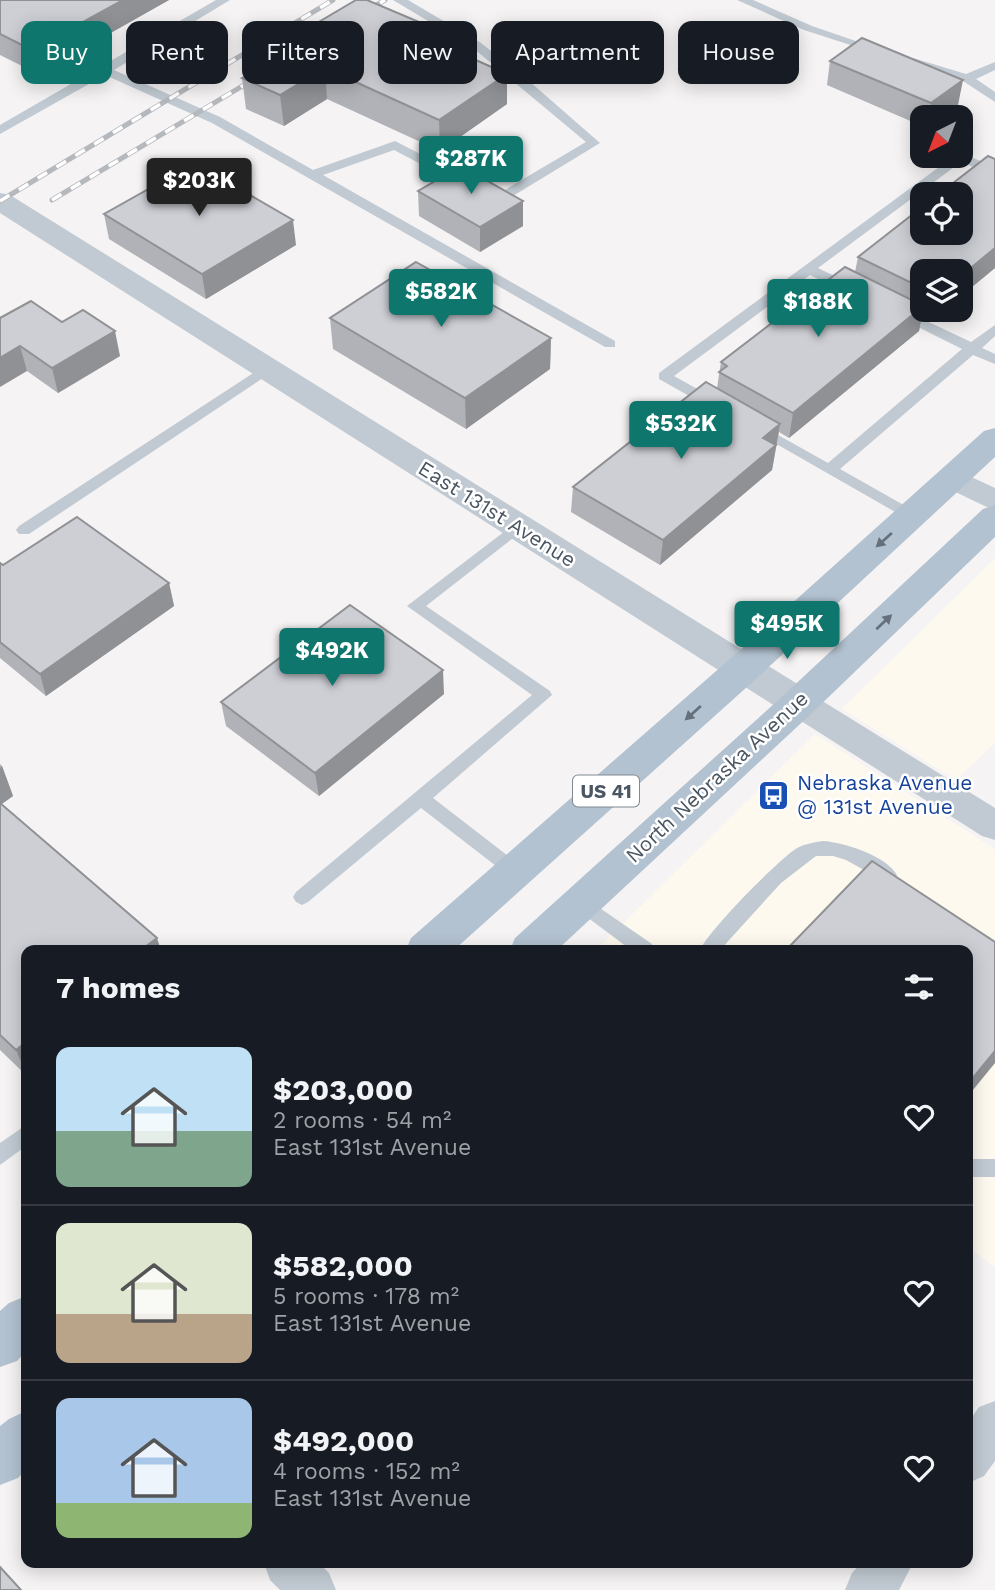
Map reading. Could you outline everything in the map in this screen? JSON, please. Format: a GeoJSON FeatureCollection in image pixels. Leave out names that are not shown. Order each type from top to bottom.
{"type":"FeatureCollection","features":[{"type":"Feature","properties":{"kind":"main road","name":"US 41"},"geometry":{"type":"LineString","coordinates":[[432,945],[744,668],[995,439]]}},
{"type":"Feature","properties":{"kind":"main road","name":"North Nebraska Avenue"},"geometry":{"type":"LineString","coordinates":[[535,945],[799,703],[995,517]]}},
{"type":"Feature","properties":{"kind":"main road"},"geometry":{"type":"LineString","coordinates":[[0,1344],[21,1324]]}},
{"type":"Feature","properties":{"kind":"main road"},"geometry":{"type":"LineString","coordinates":[[0,1460],[21,1441]]}},
{"type":"Feature","properties":{"kind":"street","name":"East 131st Avenue"},"geometry":{"type":"LineString","coordinates":[[0,201],[995,826]]}},
{"type":"Feature","properties":{"kind":"street"},"geometry":{"type":"LineString","coordinates":[[953,478],[995,500]]}},
{"type":"Feature","properties":{"kind":"street"},"geometry":{"type":"LineString","coordinates":[[973,1453],[995,1423]]}},
{"type":"Feature","properties":{"kind":"street"},"geometry":{"type":"LineString","coordinates":[[292,1568],[312,1590]]}},
{"type":"Feature","properties":{"kind":"street"},"geometry":{"type":"LineString","coordinates":[[869,1590],[886,1568]]}},
{"type":"Feature","properties":{"kind":"lane"},"geometry":{"type":"LineString","coordinates":[[112,67],[224,0]]}},
{"type":"Feature","properties":{"kind":"lane"},"geometry":{"type":"LineString","coordinates":[[312,175],[395,145],[498,199],[594,143],[510,69],[426,12],[399,0]]}},
{"type":"Feature","properties":{"kind":"lane"},"geometry":{"type":"LineString","coordinates":[[743,0],[808,28],[887,53]]}},
{"type":"Feature","properties":{"kind":"lane"},"geometry":{"type":"LineString","coordinates":[[900,57],[967,78],[995,98]]}},
{"type":"Feature","properties":{"kind":"lane"},"geometry":{"type":"LineString","coordinates":[[967,78],[995,66]]}},
{"type":"Feature","properties":{"kind":"lane"},"geometry":{"type":"LineString","coordinates":[[112,74],[216,120],[610,344]]}},
{"type":"Feature","properties":{"kind":"lane"},"geometry":{"type":"LineString","coordinates":[[0,130],[82,84]]}},
{"type":"Feature","properties":{"kind":"lane"},"geometry":{"type":"LineString","coordinates":[[973,163],[995,172]]}},
{"type":"Feature","properties":{"kind":"lane"},"geometry":{"type":"LineString","coordinates":[[723,410],[664,376],[945,168]]}},
{"type":"Feature","properties":{"kind":"lane"},"geometry":{"type":"LineString","coordinates":[[809,268],[859,293]]}},
{"type":"Feature","properties":{"kind":"lane"},"geometry":{"type":"LineString","coordinates":[[884,305],[995,360]]}},
{"type":"Feature","properties":{"kind":"lane"},"geometry":{"type":"LineString","coordinates":[[829,470],[995,328]]}},
{"type":"Feature","properties":{"kind":"lane"},"geometry":{"type":"LineString","coordinates":[[24,530],[267,369]]}},
{"type":"Feature","properties":{"kind":"lane"},"geometry":{"type":"LineString","coordinates":[[746,423],[911,516]]}},
{"type":"Feature","properties":{"kind":"lane"},"geometry":{"type":"LineString","coordinates":[[302,897],[544,695],[415,606],[517,527]]}},
{"type":"Feature","properties":{"kind":"lane"},"geometry":{"type":"LineString","coordinates":[[422,799],[515,871]]}},
{"type":"Feature","properties":{"kind":"lane"},"geometry":{"type":"LineString","coordinates":[[714,945],[790,864],[812,849],[842,850],[907,887]]}},
{"type":"Feature","properties":{"kind":"lane"},"geometry":{"type":"LineString","coordinates":[[581,903],[638,945]]}},
{"type":"Feature","properties":{"kind":"lane"},"geometry":{"type":"LineString","coordinates":[[0,1156],[21,1138]]}},
{"type":"Feature","properties":{"kind":"lane"},"geometry":{"type":"LineString","coordinates":[[973,1168],[995,1168]]}},
{"type":"Feature","properties":{"kind":"shaded area"},"geometry":{"type":"Polygon","coordinates":[[[995,558],[995,743],[956,780],[842,709],[995,558]]]}},
{"type":"Feature","properties":{"kind":"shaded area"},"geometry":{"type":"Polygon","coordinates":[[[815,734],[995,849],[995,1267],[973,1251],[973,945],[601,945],[815,734]]]}},
{"type":"Feature","properties":{"kind":"building"},"geometry":{"type":"Polygon","coordinates":[[[0,0],[123,0],[85,21],[21,21],[21,44],[0,34],[0,0]]]}},
{"type":"Feature","properties":{"kind":"building"},"geometry":{"type":"Polygon","coordinates":[[[356,0],[367,0],[417,21],[378,21],[378,84],[477,84],[477,61],[491,67],[492,84],[439,120],[360,84],[364,84],[364,21],[320,21],[356,0]]]}},
{"type":"Feature","properties":{"kind":"building"},"geometry":{"type":"Polygon","coordinates":[[[862,38],[963,80],[931,103],[830,61],[862,38]]]}},
{"type":"Feature","properties":{"kind":"building"},"geometry":{"type":"Polygon","coordinates":[[[255,84],[298,84],[280,95],[255,84]]]}},
{"type":"Feature","properties":{"kind":"building"},"geometry":{"type":"Polygon","coordinates":[[[988,156],[995,159],[995,248],[973,266],[973,259],[910,259],[910,282],[858,257],[910,216],[910,245],[973,245],[973,182],[954,182],[988,156]]]}},
{"type":"Feature","properties":{"kind":"building"},"geometry":{"type":"Polygon","coordinates":[[[195,163],[293,220],[202,274],[104,214],[195,163]]]}},
{"type":"Feature","properties":{"kind":"building"},"geometry":{"type":"Polygon","coordinates":[[[461,166],[523,201],[480,227],[418,191],[461,166]]]}},
{"type":"Feature","properties":{"kind":"building"},"geometry":{"type":"Polygon","coordinates":[[[416,262],[551,338],[465,398],[330,318],[416,262]]]}},
{"type":"Feature","properties":{"kind":"building"},"geometry":{"type":"Polygon","coordinates":[[[845,267],[910,299],[910,317],[793,413],[719,372],[727,366],[721,362],[845,267]]]}},
{"type":"Feature","properties":{"kind":"building"},"geometry":{"type":"Polygon","coordinates":[[[31,301],[62,322],[83,310],[115,331],[52,368],[20,346],[0,358],[0,318],[31,301]]]}},
{"type":"Feature","properties":{"kind":"building"},"geometry":{"type":"Polygon","coordinates":[[[706,382],[780,424],[763,438],[776,445],[663,540],[573,487],[706,382]]]}},
{"type":"Feature","properties":{"kind":"building"},"geometry":{"type":"Polygon","coordinates":[[[77,517],[169,583],[40,674],[0,642],[0,563],[3,565],[77,517]]]}},
{"type":"Feature","properties":{"kind":"building"},"geometry":{"type":"Polygon","coordinates":[[[350,605],[443,670],[315,773],[221,702],[350,605]]]}},
{"type":"Feature","properties":{"kind":"building"},"geometry":{"type":"Polygon","coordinates":[[[0,803],[157,938],[148,945],[21,945],[21,1046],[16,1050],[0,1035],[0,803]]]}},
{"type":"Feature","properties":{"kind":"building"},"geometry":{"type":"Polygon","coordinates":[[[872,861],[995,942],[995,1051],[973,1078],[973,945],[791,945],[872,861]]]}},
{"type":"Feature","properties":{"kind":"building"},"geometry":{"type":"Polygon","coordinates":[[[0,1567],[21,1590],[0,1590],[0,1567]]]}},
{"type":"Feature","properties":{"kind":"railway"},"geometry":{"type":"LineString","coordinates":[[0,201],[333,0]]}},
{"type":"Feature","properties":{"kind":"railway"},"geometry":{"type":"LineString","coordinates":[[361,14],[385,0]]}},
{"type":"Feature","properties":{"kind":"railway"},"geometry":{"type":"LineString","coordinates":[[52,200],[246,84]]}},
{"type":"Feature","properties":{"kind":"place","name":"Nebraska Avenue @ 131st Avenue"},"geometry":{"type":"Point","coordinates":[774,795]}}]}
